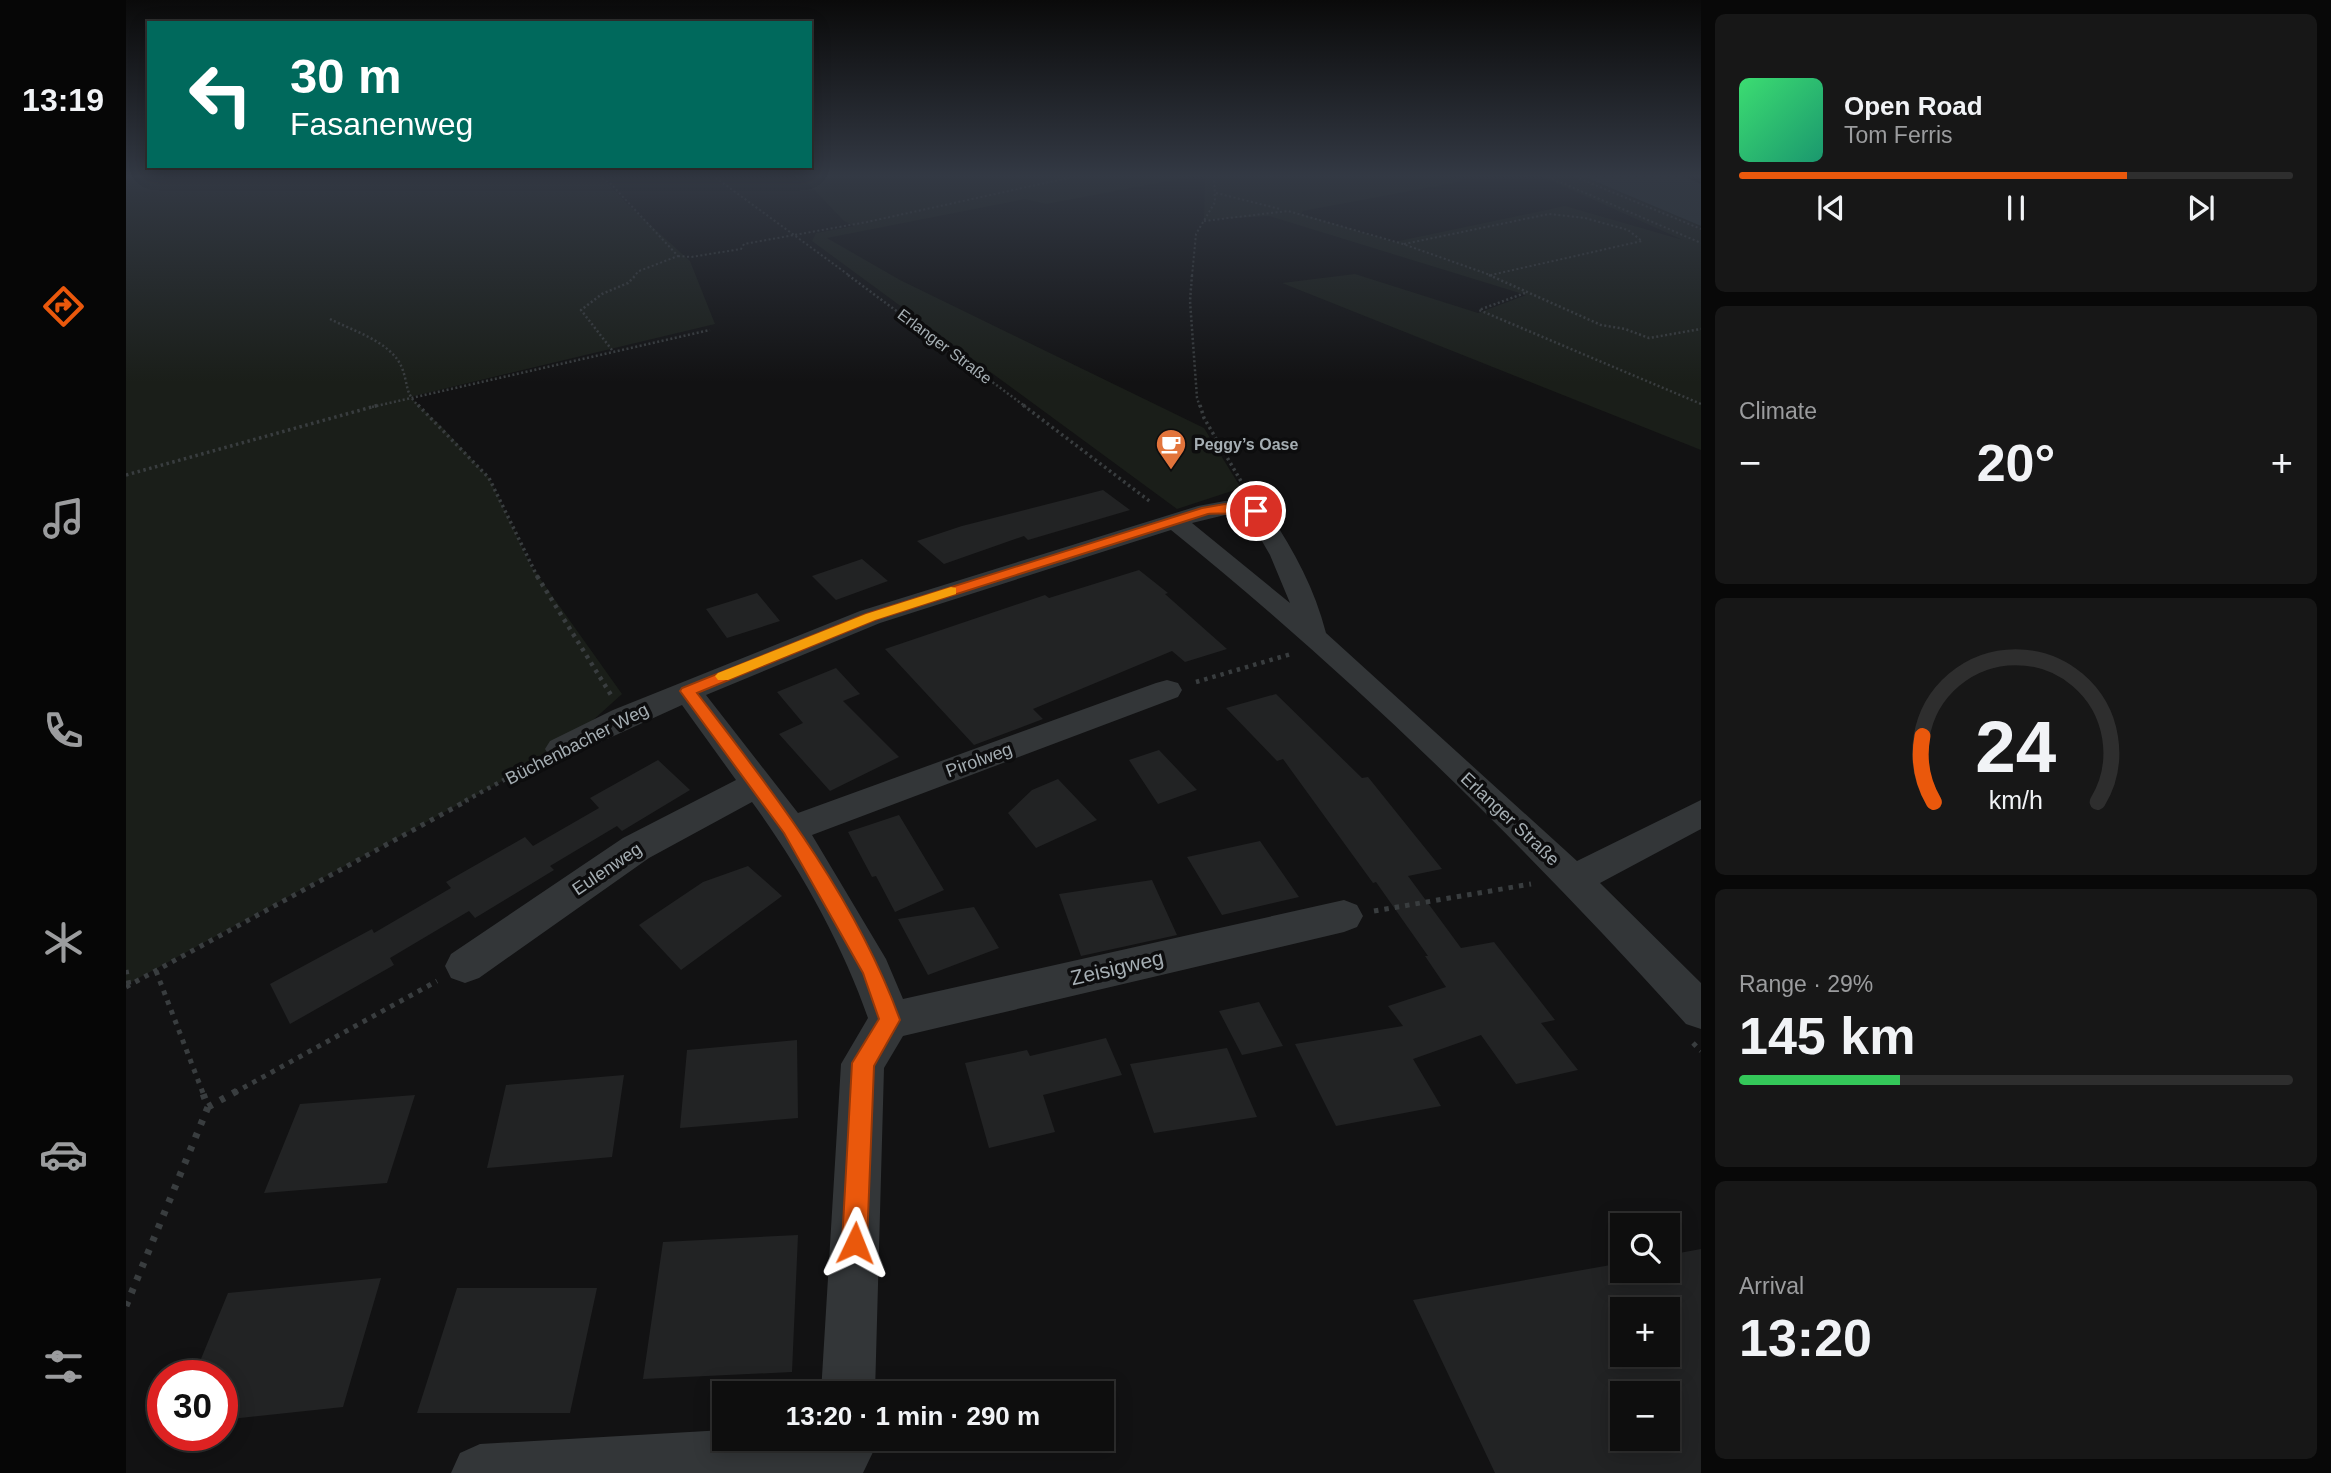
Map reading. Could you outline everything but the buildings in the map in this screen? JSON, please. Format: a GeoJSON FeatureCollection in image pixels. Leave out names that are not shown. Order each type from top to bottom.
{"type":"FeatureCollection","features":[{"type":"Feature","properties":{"kind":"street"},"geometry":{"type":"LineString","coordinates":[[1175,521],[1225,508],[1256,511]]}},
{"type":"Feature","properties":{"kind":"street","name":"Erlanger Straße"},"geometry":{"type":"LineString","coordinates":[[1256,511],[1271,533],[1298,588],[1305,643]]}},
{"type":"Feature","properties":{"kind":"street","name":"Erlanger Straße"},"geometry":{"type":"LineString","coordinates":[[1175,521],[1252,581],[1305,643],[1574,880],[1701,1011]]}},
{"type":"Feature","properties":{"kind":"street","name":"Büchenbacher Weg"},"geometry":{"type":"LineString","coordinates":[[561,749],[624,716],[870,617],[1175,521]]}},
{"type":"Feature","properties":{"kind":"street","name":"Pirolweg"},"geometry":{"type":"LineString","coordinates":[[791,829],[1167,690]]}},
{"type":"Feature","properties":{"kind":"street"},"geometry":{"type":"LineString","coordinates":[[687,691],[791,829],[872,971],[890,1020],[863,1063],[849,1381]]}},
{"type":"Feature","properties":{"kind":"street","name":"Eulenweg"},"geometry":{"type":"LineString","coordinates":[[465,966],[636,848],[757,784]]}},
{"type":"Feature","properties":{"kind":"street"},"geometry":{"type":"LineString","coordinates":[[1574,880],[1701,813]]}},
{"type":"Feature","properties":{"kind":"street","name":"Zeisigweg"},"geometry":{"type":"LineString","coordinates":[[890,1020],[1344,916]]}},
{"type":"Feature","properties":{"kind":"street"},"geometry":{"type":"LineString","coordinates":[[480,1473],[846,1455]]}},
{"type":"Feature","properties":{"kind":"path"},"geometry":{"type":"LineString","coordinates":[[667,244],[678,256]]}},
{"type":"Feature","properties":{"kind":"path"},"geometry":{"type":"LineString","coordinates":[[612,350],[581,310],[602,294],[628,284],[639,271],[678,256],[691,257],[741,249],[745,244]]}},
{"type":"Feature","properties":{"kind":"path","name":"Erlanger Straße"},"geometry":{"type":"LineString","coordinates":[[806,244],[951,350],[1175,521]]}},
{"type":"Feature","properties":{"kind":"path"},"geometry":{"type":"LineString","coordinates":[[1195,244],[1190,301],[1197,398],[1205,418],[1256,511]]}},
{"type":"Feature","properties":{"kind":"path"},"geometry":{"type":"LineString","coordinates":[[1403,244],[1490,275],[1601,324],[1648,338],[1701,329]]}},
{"type":"Feature","properties":{"kind":"path"},"geometry":{"type":"LineString","coordinates":[[1490,275],[1626,244]]}},
{"type":"Feature","properties":{"kind":"path"},"geometry":{"type":"LineString","coordinates":[[1526,292],[1479,310],[1701,404]]}},
{"type":"Feature","properties":{"kind":"path"},"geometry":{"type":"LineString","coordinates":[[330,320],[390,350],[402,366],[410,397],[489,478],[531,566],[624,716]]}},
{"type":"Feature","properties":{"kind":"path"},"geometry":{"type":"LineString","coordinates":[[126,475],[410,397],[710,330]]}},
{"type":"Feature","properties":{"kind":"path"},"geometry":{"type":"LineString","coordinates":[[1167,690],[1305,643]]}},
{"type":"Feature","properties":{"kind":"path","name":"Büchenbacher Weg"},"geometry":{"type":"LineString","coordinates":[[128,986],[561,749]]}},
{"type":"Feature","properties":{"kind":"path"},"geometry":{"type":"LineString","coordinates":[[1344,916],[1535,883]]}},
{"type":"Feature","properties":{"kind":"path"},"geometry":{"type":"LineString","coordinates":[[126,1306],[208,1107],[465,966]]}},
{"type":"Feature","properties":{"kind":"path"},"geometry":{"type":"LineString","coordinates":[[126,970],[128,986]]}},
{"type":"Feature","properties":{"kind":"path"},"geometry":{"type":"LineString","coordinates":[[156,971],[208,1107]]}},
{"type":"Feature","properties":{"kind":"shaded area"},"geometry":{"type":"Polygon","coordinates":[[[126,244],[671,244],[690,261],[715,324],[410,397],[489,478],[531,566],[622,694],[561,749],[126,985],[126,244]]]}},
{"type":"Feature","properties":{"kind":"shaded area"},"geometry":{"type":"Polygon","coordinates":[[[816,244],[837,244],[900,280],[1204,428],[1241,488],[1177,509],[816,244]]]}},
{"type":"Feature","properties":{"kind":"shaded area"},"geometry":{"type":"Polygon","coordinates":[[[1359,244],[1701,244],[1701,450],[1282,283],[1355,274],[1478,313],[1526,295],[1359,244]]]}},
{"type":"Feature","properties":{"kind":"slow traffic"},"geometry":{"type":"LineString","coordinates":[[723,676],[870,617],[951,591]]}},
{"type":"Feature","properties":{"kind":"place","name":"Peggy’s Oase"},"geometry":{"type":"Point","coordinates":[1171,471]}},
{"type":"Feature","properties":{"kind":"route"},"geometry":{"type":"LineString","coordinates":[[855,1243],[863,1063],[890,1020],[872,971],[791,829],[687,691],[870,617],[1039,562],[1206,511],[1225,508],[1256,511]]}}]}
